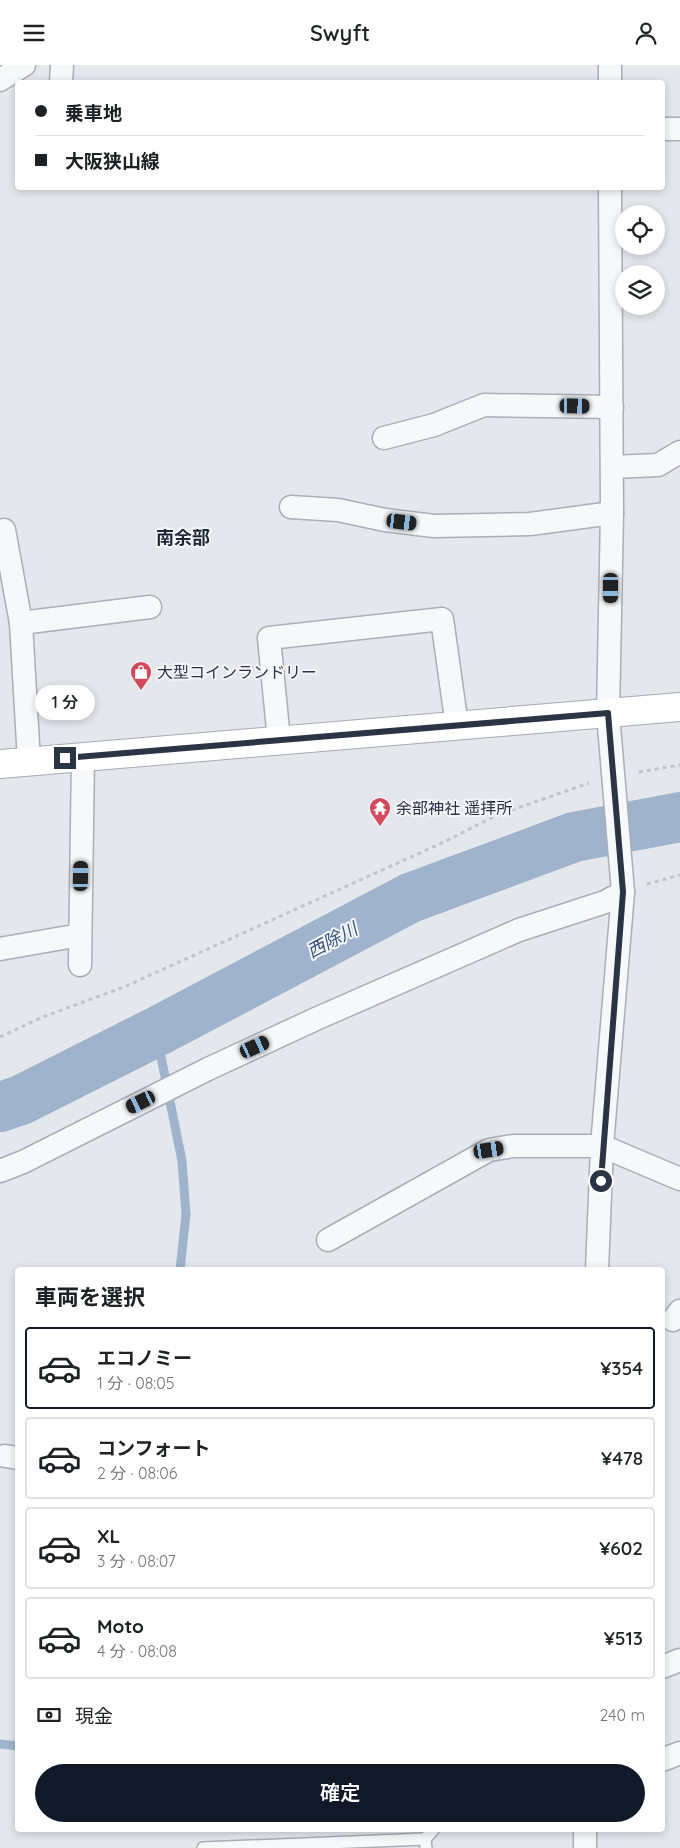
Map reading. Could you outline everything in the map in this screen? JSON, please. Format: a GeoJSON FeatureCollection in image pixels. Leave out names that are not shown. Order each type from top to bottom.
{"type":"FeatureCollection","features":[{"type":"Feature","properties":{"kind":"main road"},"geometry":{"type":"LineString","coordinates":[[0,764],[680,707]]}},
{"type":"Feature","properties":{"kind":"street"},"geometry":{"type":"LineString","coordinates":[[0,80],[24,65]]}},
{"type":"Feature","properties":{"kind":"street"},"geometry":{"type":"LineString","coordinates":[[61,80],[62,65]]}},
{"type":"Feature","properties":{"kind":"street"},"geometry":{"type":"LineString","coordinates":[[610,65],[610,80]]}},
{"type":"Feature","properties":{"kind":"street"},"geometry":{"type":"LineString","coordinates":[[665,129],[680,129]]}},
{"type":"Feature","properties":{"kind":"street"},"geometry":{"type":"LineString","coordinates":[[597,1267],[602,1146],[623,886],[612,778],[608,713],[612,513],[610,190]]}},
{"type":"Feature","properties":{"kind":"street"},"geometry":{"type":"LineString","coordinates":[[384,438],[434,425],[484,405],[612,407]]}},
{"type":"Feature","properties":{"kind":"street"},"geometry":{"type":"LineString","coordinates":[[612,467],[658,465],[680,452]]}},
{"type":"Feature","properties":{"kind":"street"},"geometry":{"type":"LineString","coordinates":[[291,507],[338,510],[385,521],[434,526],[530,524],[612,513]]}},
{"type":"Feature","properties":{"kind":"street"},"geometry":{"type":"LineString","coordinates":[[4,530],[21,623],[29,761]]}},
{"type":"Feature","properties":{"kind":"street"},"geometry":{"type":"LineString","coordinates":[[21,623],[150,607]]}},
{"type":"Feature","properties":{"kind":"street"},"geometry":{"type":"LineString","coordinates":[[279,740],[269,638],[442,619],[456,726]]}},
{"type":"Feature","properties":{"kind":"street"},"geometry":{"type":"LineString","coordinates":[[80,965],[83,756]]}},
{"type":"Feature","properties":{"kind":"street"},"geometry":{"type":"LineString","coordinates":[[0,1171],[23,1162],[208,1069],[318,1018],[519,930],[605,902],[623,886]]}},
{"type":"Feature","properties":{"kind":"street"},"geometry":{"type":"LineString","coordinates":[[0,949],[80,935]]}},
{"type":"Feature","properties":{"kind":"street"},"geometry":{"type":"LineString","coordinates":[[328,1240],[489,1150],[513,1146],[602,1146],[680,1179]]}},
{"type":"Feature","properties":{"kind":"street"},"geometry":{"type":"LineString","coordinates":[[665,1666],[680,1659]]}},
{"type":"Feature","properties":{"kind":"street"},"geometry":{"type":"LineString","coordinates":[[665,1759],[680,1753]]}},
{"type":"Feature","properties":{"kind":"street"},"geometry":{"type":"LineString","coordinates":[[584,1848],[585,1832]]}},
{"type":"Feature","properties":{"kind":"lane"},"geometry":{"type":"LineString","coordinates":[[203,1848],[428,1839]]}},
{"type":"Feature","properties":{"kind":"path"},"geometry":{"type":"LineString","coordinates":[[0,1037],[40,1018],[124,987],[444,842],[496,816],[612,778],[680,765]]}},
{"type":"Feature","properties":{"kind":"path"},"geometry":{"type":"LineString","coordinates":[[623,886],[680,875]]}},
{"type":"Feature","properties":{"kind":"waterway","name":"西除川"},"geometry":{"type":"LineString","coordinates":[[0,1107],[21,1100],[156,1032],[410,898],[574,837],[680,817]]}},
{"type":"Feature","properties":{"kind":"waterway"},"geometry":{"type":"LineString","coordinates":[[156,1032],[182,1161],[186,1214],[180,1267]]}},
{"type":"Feature","properties":{"kind":"waterway"},"geometry":{"type":"LineString","coordinates":[[0,1744],[15,1746]]}},
{"type":"Feature","properties":{"kind":"place","name":"大型コインランドリー"},"geometry":{"type":"Point","coordinates":[141,691]}},
{"type":"Feature","properties":{"kind":"place","name":"余部神社 遥拝所"},"geometry":{"type":"Point","coordinates":[380,827]}},
{"type":"Feature","properties":{"kind":"district","name":"南余部"},"geometry":{"type":"Point","coordinates":[183,537]}},
{"type":"Feature","properties":{"kind":"route"},"geometry":{"type":"LineString","coordinates":[[65,758],[608,713],[612,782],[623,892],[602,1146],[601,1181]]}}]}
